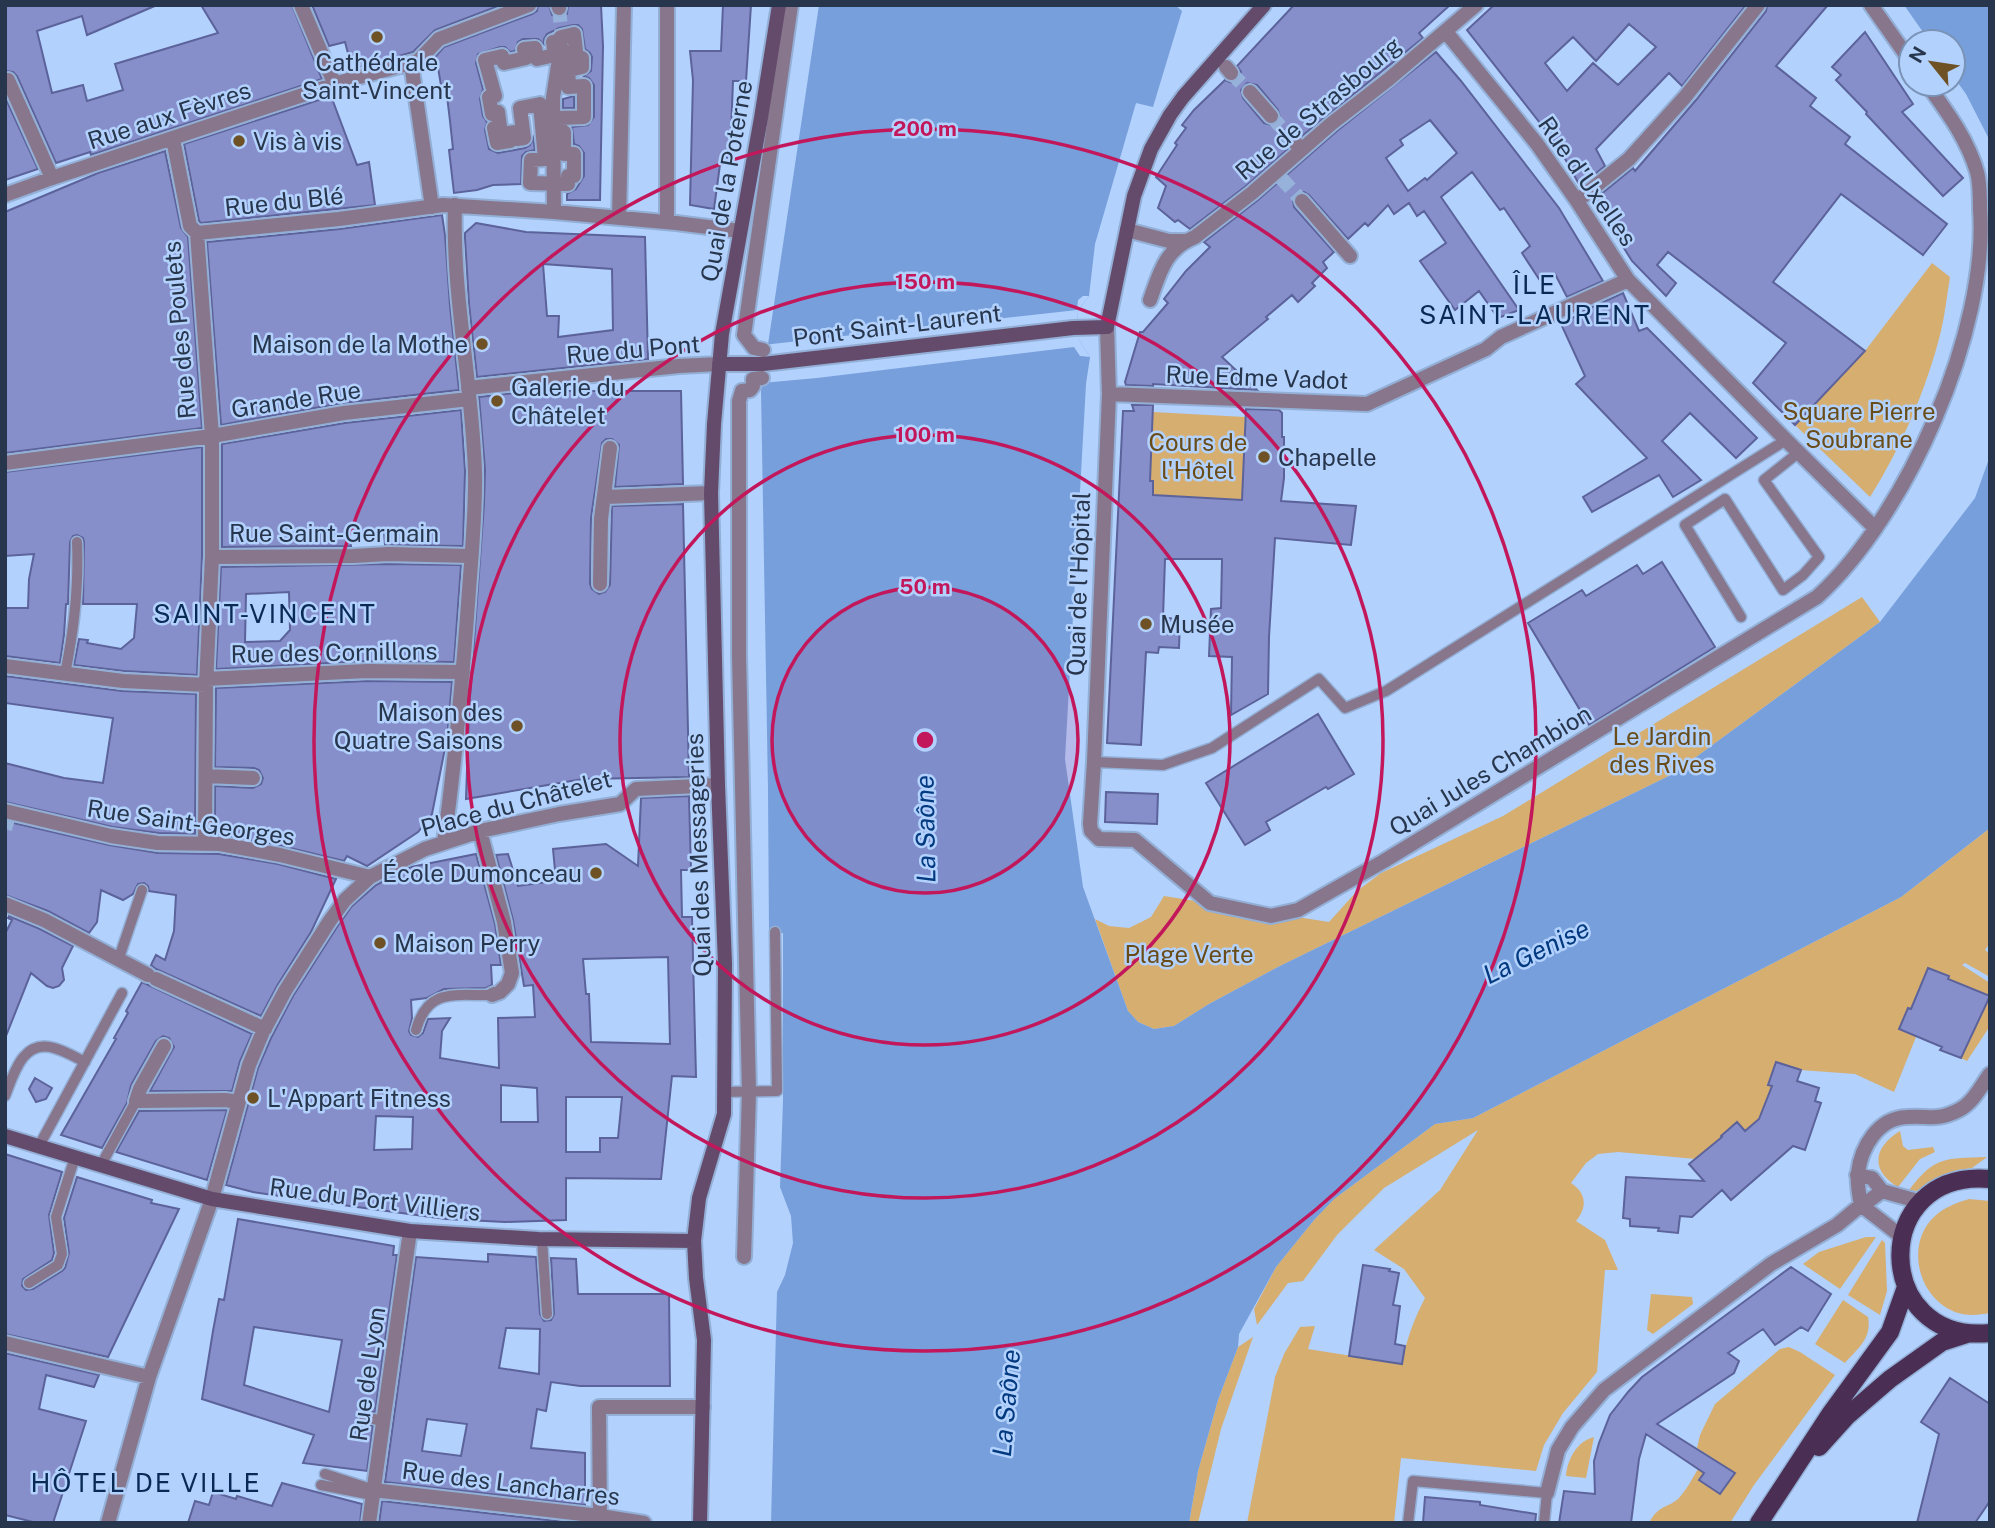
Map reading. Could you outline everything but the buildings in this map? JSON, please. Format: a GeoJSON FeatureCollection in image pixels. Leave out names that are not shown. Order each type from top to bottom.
{"type":"FeatureCollection","features":[{"type":"Feature","properties":{"kind":"main road","name":"Quai de la Poterne"},"geometry":{"type":"LineString","coordinates":[[719,364],[779,5]]}},
{"type":"Feature","properties":{"kind":"main road"},"geometry":{"type":"LineString","coordinates":[[1107,327],[1134,196],[1151,149],[1183,97],[1264,5]]}},
{"type":"Feature","properties":{"kind":"main road","name":"Pont Saint-Laurent"},"geometry":{"type":"LineString","coordinates":[[719,364],[763,364],[1080,327],[1107,327]]}},
{"type":"Feature","properties":{"kind":"main road","name":"Quai des Messageries"},"geometry":{"type":"LineString","coordinates":[[700,1523],[704,1340],[694,1241],[699,1199],[724,1114],[726,964],[718,785],[711,493],[719,364]]}},
{"type":"Feature","properties":{"kind":"main road","name":"Rue du Port Villiers"},"geometry":{"type":"LineString","coordinates":[[5,1136],[212,1199],[410,1231],[542,1239],[694,1241]]}},
{"type":"Feature","properties":{"kind":"main road"},"geometry":{"type":"LineString","coordinates":[[1969,1334],[1949,1329],[1931,1319],[1916,1305],[1906,1287],[1899,1262],[1902,1237],[1909,1218],[1921,1202],[1937,1189],[1955,1181],[1990,1179]]}},
{"type":"Feature","properties":{"kind":"main road"},"geometry":{"type":"LineString","coordinates":[[1759,1523],[1831,1413],[1889,1332],[1906,1287]]}},
{"type":"Feature","properties":{"kind":"main road"},"geometry":{"type":"LineString","coordinates":[[1786,1484],[1847,1416],[1890,1379],[1942,1342],[1969,1334],[1990,1333]]}},
{"type":"Feature","properties":{"kind":"street"},"geometry":{"type":"LineString","coordinates":[[301,5],[342,82]]}},
{"type":"Feature","properties":{"kind":"street"},"geometry":{"type":"LineString","coordinates":[[432,207],[411,63],[418,61],[439,39],[530,5]]}},
{"type":"Feature","properties":{"kind":"street"},"geometry":{"type":"LineString","coordinates":[[619,218],[624,5]]}},
{"type":"Feature","properties":{"kind":"street"},"geometry":{"type":"LineString","coordinates":[[667,5],[667,222]]}},
{"type":"Feature","properties":{"kind":"street","name":"Quai de la Poterne"},"geometry":{"type":"LineString","coordinates":[[758,349],[744,335],[790,5]]}},
{"type":"Feature","properties":{"kind":"street"},"geometry":{"type":"LineString","coordinates":[[1577,201],[1629,159],[1685,97],[1758,5]]}},
{"type":"Feature","properties":{"kind":"street"},"geometry":{"type":"LineString","coordinates":[[1871,5],[1897,42]]}},
{"type":"Feature","properties":{"kind":"street","name":"Rue de Strasbourg"},"geometry":{"type":"LineString","coordinates":[[1150,300],[1164,261],[1186,241],[1278,175],[1301,149],[1446,32],[1468,8]]}},
{"type":"Feature","properties":{"kind":"street","name":"Rue d'Uxelles"},"geometry":{"type":"LineString","coordinates":[[1446,32],[1537,144],[1628,280],[1875,528]]}},
{"type":"Feature","properties":{"kind":"street"},"geometry":{"type":"LineString","coordinates":[[574,34],[576,51],[566,54],[567,58],[582,58],[582,67],[569,71],[568,87],[584,86],[584,117],[560,118],[560,132],[564,132],[564,154],[574,154],[574,176],[568,176],[568,184],[555,184],[530,183],[531,160],[545,159],[540,104],[520,108],[524,138],[517,139],[516,132],[509,133],[510,141],[497,143],[494,128],[500,127],[498,113],[492,114],[489,97],[495,96],[485,60],[502,56],[504,63],[515,61],[526,58],[524,49],[535,48],[537,59],[555,55],[553,42],[574,34]]}},
{"type":"Feature","properties":{"kind":"street"},"geometry":{"type":"LineString","coordinates":[[554,212],[553,98],[562,37]]}},
{"type":"Feature","properties":{"kind":"street","name":"Rue aux Fèvres"},"geometry":{"type":"LineString","coordinates":[[5,195],[342,82],[411,63]]}},
{"type":"Feature","properties":{"kind":"street"},"geometry":{"type":"LineString","coordinates":[[5,81],[8,80],[52,178]]}},
{"type":"Feature","properties":{"kind":"street"},"geometry":{"type":"LineString","coordinates":[[1250,92],[1271,116]]}},
{"type":"Feature","properties":{"kind":"street","name":"Quai Jules Chambion"},"geometry":{"type":"LineString","coordinates":[[1100,839],[1135,840],[1210,904],[1271,916],[1298,910],[1396,854],[1816,597],[1838,578],[1863,548],[1915,463],[1944,399],[1968,324],[1977,279],[1982,227],[1978,174],[1961,133],[1937,98]]}},
{"type":"Feature","properties":{"kind":"street"},"geometry":{"type":"LineString","coordinates":[[1290,137],[1301,149]]}},
{"type":"Feature","properties":{"kind":"street","name":"Rue des Poulets"},"geometry":{"type":"LineString","coordinates":[[173,139],[190,226],[197,233],[212,436],[205,843]]}},
{"type":"Feature","properties":{"kind":"street"},"geometry":{"type":"LineString","coordinates":[[1303,201],[1350,256]]}},
{"type":"Feature","properties":{"kind":"street"},"geometry":{"type":"LineString","coordinates":[[444,842],[463,672],[475,510],[475,468],[461,335],[455,205]]}},
{"type":"Feature","properties":{"kind":"street","name":"Rue du Blé"},"geometry":{"type":"LineString","coordinates":[[197,233],[455,205],[667,222],[740,231]]}},
{"type":"Feature","properties":{"kind":"street"},"geometry":{"type":"LineString","coordinates":[[1127,230],[1169,241],[1186,241]]}},
{"type":"Feature","properties":{"kind":"street","name":"Rue Edme Vadot"},"geometry":{"type":"LineString","coordinates":[[1108,394],[1367,404],[1486,349],[1501,337],[1628,280]]}},
{"type":"Feature","properties":{"kind":"street","name":"Quai de l'Hôpital"},"geometry":{"type":"LineString","coordinates":[[1100,839],[1091,831],[1090,824],[1108,394],[1107,327]]}},
{"type":"Feature","properties":{"kind":"street","name":"Rue du Pont"},"geometry":{"type":"LineString","coordinates":[[468,393],[678,366],[719,364]]}},
{"type":"Feature","properties":{"kind":"street","name":"Quai des Messageries"},"geometry":{"type":"LineString","coordinates":[[744,1257],[749,1092],[739,655],[739,401],[741,391],[750,390],[758,378]]}},
{"type":"Feature","properties":{"kind":"street","name":"Grande Rue"},"geometry":{"type":"LineString","coordinates":[[5,463],[212,436],[468,393]]}},
{"type":"Feature","properties":{"kind":"street"},"geometry":{"type":"LineString","coordinates":[[600,584],[601,519],[610,448]]}},
{"type":"Feature","properties":{"kind":"street"},"geometry":{"type":"LineString","coordinates":[[605,497],[711,493]]}},
{"type":"Feature","properties":{"kind":"street","name":"Rue Saint-Germain"},"geometry":{"type":"LineString","coordinates":[[212,557],[471,556]]}},
{"type":"Feature","properties":{"kind":"street","name":"Rue des Cornillons"},"geometry":{"type":"LineString","coordinates":[[5,666],[123,681],[206,682],[367,671],[463,672]]}},
{"type":"Feature","properties":{"kind":"street"},"geometry":{"type":"LineString","coordinates":[[206,776],[253,778]]}},
{"type":"Feature","properties":{"kind":"street","name":"Place du Châtelet"},"geometry":{"type":"LineString","coordinates":[[108,1523],[149,1377],[212,1199],[249,1065],[285,991],[345,900],[370,877],[398,861],[444,842],[559,814],[620,804],[636,789],[718,785]]}},
{"type":"Feature","properties":{"kind":"street","name":"Rue Saint-Georges"},"geometry":{"type":"LineString","coordinates":[[5,811],[111,836],[158,843],[205,843],[236,847],[370,877]]}},
{"type":"Feature","properties":{"kind":"street"},"geometry":{"type":"LineString","coordinates":[[481,831],[504,922],[512,973],[508,984],[492,995]]}},
{"type":"Feature","properties":{"kind":"street"},"geometry":{"type":"LineString","coordinates":[[5,904],[44,920],[152,977],[265,1029]]}},
{"type":"Feature","properties":{"kind":"street"},"geometry":{"type":"LineString","coordinates":[[164,1046],[136,1101],[238,1102]]}},
{"type":"Feature","properties":{"kind":"street"},"geometry":{"type":"LineString","coordinates":[[1902,1237],[1861,1205],[1857,1175],[1861,1156],[1876,1131],[1889,1121],[1905,1117],[1939,1118],[1962,1109],[1990,1074]]}},
{"type":"Feature","properties":{"kind":"street"},"geometry":{"type":"LineString","coordinates":[[1857,1175],[1872,1178],[1882,1191],[1921,1202]]}},
{"type":"Feature","properties":{"kind":"street"},"geometry":{"type":"LineString","coordinates":[[1547,1493],[1558,1450],[1572,1427],[1604,1390],[1771,1264],[1837,1224],[1882,1191]]}},
{"type":"Feature","properties":{"kind":"street","name":"Rue de Lyon"},"geometry":{"type":"LineString","coordinates":[[369,1523],[410,1231]]}},
{"type":"Feature","properties":{"kind":"street"},"geometry":{"type":"LineString","coordinates":[[5,1343],[149,1377]]}},
{"type":"Feature","properties":{"kind":"street"},"geometry":{"type":"LineString","coordinates":[[600,1519],[599,1406],[703,1407]]}},
{"type":"Feature","properties":{"kind":"street","name":"Rue des Lancharres"},"geometry":{"type":"LineString","coordinates":[[372,1492],[644,1523]]}},
{"type":"Feature","properties":{"kind":"lane"},"geometry":{"type":"LineString","coordinates":[[1094,762],[1163,765],[1212,748],[1319,679],[1345,708],[1386,691],[1786,440]]}},
{"type":"Feature","properties":{"kind":"lane"},"geometry":{"type":"LineString","coordinates":[[1741,617],[1685,525],[1725,499],[1783,590],[1803,575],[1819,557],[1764,480],[1798,453]]}},
{"type":"Feature","properties":{"kind":"lane"},"geometry":{"type":"LineString","coordinates":[[65,674],[74,630],[79,573],[77,542]]}},
{"type":"Feature","properties":{"kind":"lane"},"geometry":{"type":"LineString","coordinates":[[117,959],[142,890]]}},
{"type":"Feature","properties":{"kind":"lane"},"geometry":{"type":"LineString","coordinates":[[724,1092],[777,1091],[775,932]]}},
{"type":"Feature","properties":{"kind":"lane"},"geometry":{"type":"LineString","coordinates":[[39,1146],[122,993]]}},
{"type":"Feature","properties":{"kind":"lane"},"geometry":{"type":"LineString","coordinates":[[416,1030],[419,1018],[435,999],[446,996],[492,995]]}},
{"type":"Feature","properties":{"kind":"lane"},"geometry":{"type":"LineString","coordinates":[[5,1096],[18,1065],[25,1054],[36,1047],[55,1048],[85,1062]]}},
{"type":"Feature","properties":{"kind":"lane"},"geometry":{"type":"LineString","coordinates":[[101,1165],[136,1101]]}},
{"type":"Feature","properties":{"kind":"lane"},"geometry":{"type":"LineString","coordinates":[[29,1283],[58,1265],[62,1254],[56,1217],[75,1157]]}},
{"type":"Feature","properties":{"kind":"lane"},"geometry":{"type":"LineString","coordinates":[[542,1239],[547,1314]]}},
{"type":"Feature","properties":{"kind":"lane"},"geometry":{"type":"LineString","coordinates":[[364,1417],[383,1421]]}},
{"type":"Feature","properties":{"kind":"lane"},"geometry":{"type":"LineString","coordinates":[[325,1474],[372,1492]]}},
{"type":"Feature","properties":{"kind":"lane"},"geometry":{"type":"LineString","coordinates":[[1408,1523],[1413,1481],[1547,1493],[1544,1523]]}},
{"type":"Feature","properties":{"kind":"lane"},"geometry":{"type":"LineString","coordinates":[[321,1485],[372,1492]]}},
{"type":"Feature","properties":{"kind":"green space","name":"Square Pierre Soubrane"},"geometry":{"type":"Polygon","coordinates":[[[1932,263],[1950,277],[1941,331],[1912,417],[1870,497],[1795,425],[1865,351],[1932,263]]]}},
{"type":"Feature","properties":{"kind":"green space","name":"Cours de l'Hôtel"},"geometry":{"type":"Polygon","coordinates":[[[1153,412],[1245,417],[1242,500],[1153,495],[1153,481],[1150,481],[1153,412]]]}},
{"type":"Feature","properties":{"kind":"green space"},"geometry":{"type":"Polygon","coordinates":[[[1862,597],[1880,622],[1673,774],[1278,967],[1174,1026],[1154,1029],[1138,1022],[1128,1011],[1095,919],[1109,926],[1129,928],[1151,917],[1164,896],[1329,922],[1357,891],[1381,873],[1503,816],[1862,597]]]}},
{"type":"Feature","properties":{"kind":"green space"},"geometry":{"type":"Polygon","coordinates":[[[1990,828],[1990,943],[1985,950],[1990,954],[1990,977],[1965,963],[1962,965],[1990,983],[1990,1026],[1967,1061],[1961,1058],[1975,1025],[1975,1014],[1981,1017],[1989,996],[1957,982],[1954,986],[1947,983],[1949,976],[1928,968],[1914,1001],[1918,1003],[1915,1011],[1908,1008],[1899,1028],[1916,1037],[1894,1092],[1855,1074],[1801,1070],[1776,1062],[1768,1084],[1772,1086],[1763,1111],[1770,1114],[1732,1148],[1696,1159],[1618,1152],[1598,1154],[1586,1163],[1571,1183],[1580,1191],[1584,1200],[1576,1221],[1605,1240],[1618,1270],[1605,1270],[1597,1372],[1563,1413],[1544,1445],[1536,1471],[1401,1458],[1394,1523],[1247,1523],[1275,1377],[1284,1354],[1300,1327],[1315,1326],[1308,1349],[1402,1364],[1411,1330],[1425,1298],[1404,1269],[1374,1250],[1440,1190],[1478,1130],[1384,1188],[1337,1235],[1303,1281],[1288,1283],[1257,1325],[1254,1309],[1276,1267],[1334,1199],[1435,1124],[1473,1118],[1901,897],[1990,828]]]}},
{"type":"Feature","properties":{"kind":"green space"},"geometry":{"type":"Polygon","coordinates":[[[1900,1131],[1903,1146],[1908,1150],[1933,1147],[1935,1152],[1920,1159],[1898,1187],[1883,1174],[1878,1159],[1884,1144],[1900,1131]]]}},
{"type":"Feature","properties":{"kind":"green space"},"geometry":{"type":"Polygon","coordinates":[[[1987,1157],[1972,1168],[1942,1176],[1918,1191],[1909,1190],[1927,1170],[1942,1161],[1987,1157]]]}},
{"type":"Feature","properties":{"kind":"green space"},"geometry":{"type":"Polygon","coordinates":[[[1969,1199],[1990,1201],[1990,1313],[1978,1315],[1958,1313],[1933,1296],[1925,1284],[1918,1256],[1925,1228],[1935,1216],[1969,1199]]]}},
{"type":"Feature","properties":{"kind":"green space"},"geometry":{"type":"Polygon","coordinates":[[[1866,1237],[1876,1237],[1840,1289],[1803,1264],[1819,1252],[1866,1237]]]}},
{"type":"Feature","properties":{"kind":"green space"},"geometry":{"type":"Polygon","coordinates":[[[1882,1240],[1885,1243],[1887,1291],[1880,1315],[1848,1295],[1882,1240]]]}},
{"type":"Feature","properties":{"kind":"green space"},"geometry":{"type":"Polygon","coordinates":[[[1651,1294],[1692,1297],[1693,1304],[1653,1334],[1647,1330],[1651,1294]]]}},
{"type":"Feature","properties":{"kind":"green space"},"geometry":{"type":"Polygon","coordinates":[[[1843,1300],[1868,1317],[1869,1325],[1863,1343],[1845,1363],[1815,1344],[1843,1300]]]}},
{"type":"Feature","properties":{"kind":"green space"},"geometry":{"type":"Polygon","coordinates":[[[1253,1337],[1221,1429],[1198,1523],[1189,1523],[1198,1471],[1218,1400],[1238,1347],[1253,1337]]]}},
{"type":"Feature","properties":{"kind":"green space"},"geometry":{"type":"Polygon","coordinates":[[[1789,1347],[1835,1375],[1754,1485],[1730,1523],[1649,1523],[1660,1510],[1679,1498],[1698,1469],[1704,1473],[1699,1480],[1721,1494],[1735,1473],[1697,1448],[1700,1435],[1715,1404],[1780,1349],[1789,1347]]]}},
{"type":"Feature","properties":{"kind":"green space"},"geometry":{"type":"Polygon","coordinates":[[[1594,1437],[1586,1478],[1566,1476],[1574,1452],[1594,1437]]]}},
{"type":"Feature","properties":{"kind":"water"},"geometry":{"type":"Polygon","coordinates":[[[819,5],[1175,5],[1182,11],[1153,107],[1136,103],[1095,244],[1089,296],[1077,312],[1079,340],[1090,357],[1086,384],[1065,759],[1083,887],[1128,1011],[1138,1022],[1154,1029],[1174,1026],[1278,967],[1673,774],[1880,622],[1975,498],[1990,456],[1990,828],[1901,897],[1473,1118],[1435,1124],[1334,1199],[1276,1267],[1239,1334],[1238,1347],[1218,1400],[1198,1471],[1189,1523],[771,1523],[777,1292],[785,1275],[793,1243],[791,1216],[780,1187],[783,933],[769,933],[761,391],[819,5]]]}},
{"type":"Feature","properties":{"kind":"water"},"geometry":{"type":"Polygon","coordinates":[[[1904,5],[1990,5],[1990,141],[1967,96],[1967,28],[1920,28],[1904,5]]]}},
{"type":"Feature","properties":{"kind":"pier"},"geometry":{"type":"Polygon","coordinates":[[[1089,296],[1077,312],[1079,340],[1090,357],[1080,356],[1074,347],[761,383],[757,391],[763,345],[1077,310],[1078,300],[1089,296]]]}},
{"type":"Feature","properties":{"kind":"tunnel"},"geometry":{"type":"LineString","coordinates":[[559,8],[562,37]]}},
{"type":"Feature","properties":{"kind":"tunnel"},"geometry":{"type":"LineString","coordinates":[[1231,73],[1250,92]]}},
{"type":"Feature","properties":{"kind":"tunnel"},"geometry":{"type":"LineString","coordinates":[[1271,116],[1290,137]]}},
{"type":"Feature","properties":{"kind":"tunnel"},"geometry":{"type":"LineString","coordinates":[[1281,178],[1302,201]]}},
{"type":"Feature","properties":{"kind":"tunnel"},"geometry":{"type":"LineString","coordinates":[[5,829],[10,812]]}},
{"type":"Feature","properties":{"kind":"place","name":"Cathédrale Saint-Vincent"},"geometry":{"type":"Point","coordinates":[377,37]}},
{"type":"Feature","properties":{"kind":"place","name":"Vis à vis"},"geometry":{"type":"Point","coordinates":[239,141]}},
{"type":"Feature","properties":{"kind":"place","name":"Maison de la Mothe"},"geometry":{"type":"Point","coordinates":[482,344]}},
{"type":"Feature","properties":{"kind":"place","name":"Galerie du Châtelet"},"geometry":{"type":"Point","coordinates":[497,401]}},
{"type":"Feature","properties":{"kind":"place","name":"Chapelle"},"geometry":{"type":"Point","coordinates":[1264,457]}},
{"type":"Feature","properties":{"kind":"place","name":"Musée"},"geometry":{"type":"Point","coordinates":[1146,624]}},
{"type":"Feature","properties":{"kind":"place","name":"Maison des Quatre Saisons"},"geometry":{"type":"Point","coordinates":[517,726]}},
{"type":"Feature","properties":{"kind":"place","name":"École Dumonceau"},"geometry":{"type":"Point","coordinates":[596,873]}},
{"type":"Feature","properties":{"kind":"place","name":"Maison Perry"},"geometry":{"type":"Point","coordinates":[380,943]}},
{"type":"Feature","properties":{"kind":"place","name":"L'Appart Fitness"},"geometry":{"type":"Point","coordinates":[253,1098]}},
{"type":"Feature","properties":{"kind":"district","name":"ÎLE SAINT-LAURENT"},"geometry":{"type":"Point","coordinates":[1535,299]}},
{"type":"Feature","properties":{"kind":"district","name":"SAINT-VINCENT"},"geometry":{"type":"Point","coordinates":[265,613]}},
{"type":"Feature","properties":{"kind":"district","name":"HÔTEL DE VILLE"},"geometry":{"type":"Point","coordinates":[146,1482]}},
{"type":"Feature","properties":{"kind":"park label","name":"Le Jardin des Rives"},"geometry":{"type":"Point","coordinates":[1662,750]}},
{"type":"Feature","properties":{"kind":"park label","name":"Plage Verte"},"geometry":{"type":"Point","coordinates":[1189,954]}},
{"type":"Feature","properties":{"kind":"water label","name":"La Saône"},"geometry":{"type":"Point","coordinates":[925,829]}},
{"type":"Feature","properties":{"kind":"water label","name":"La Genise"},"geometry":{"type":"Point","coordinates":[1536,951]}},
{"type":"Feature","properties":{"kind":"water label","name":"La Saône"},"geometry":{"type":"Point","coordinates":[1006,1403]}}]}
